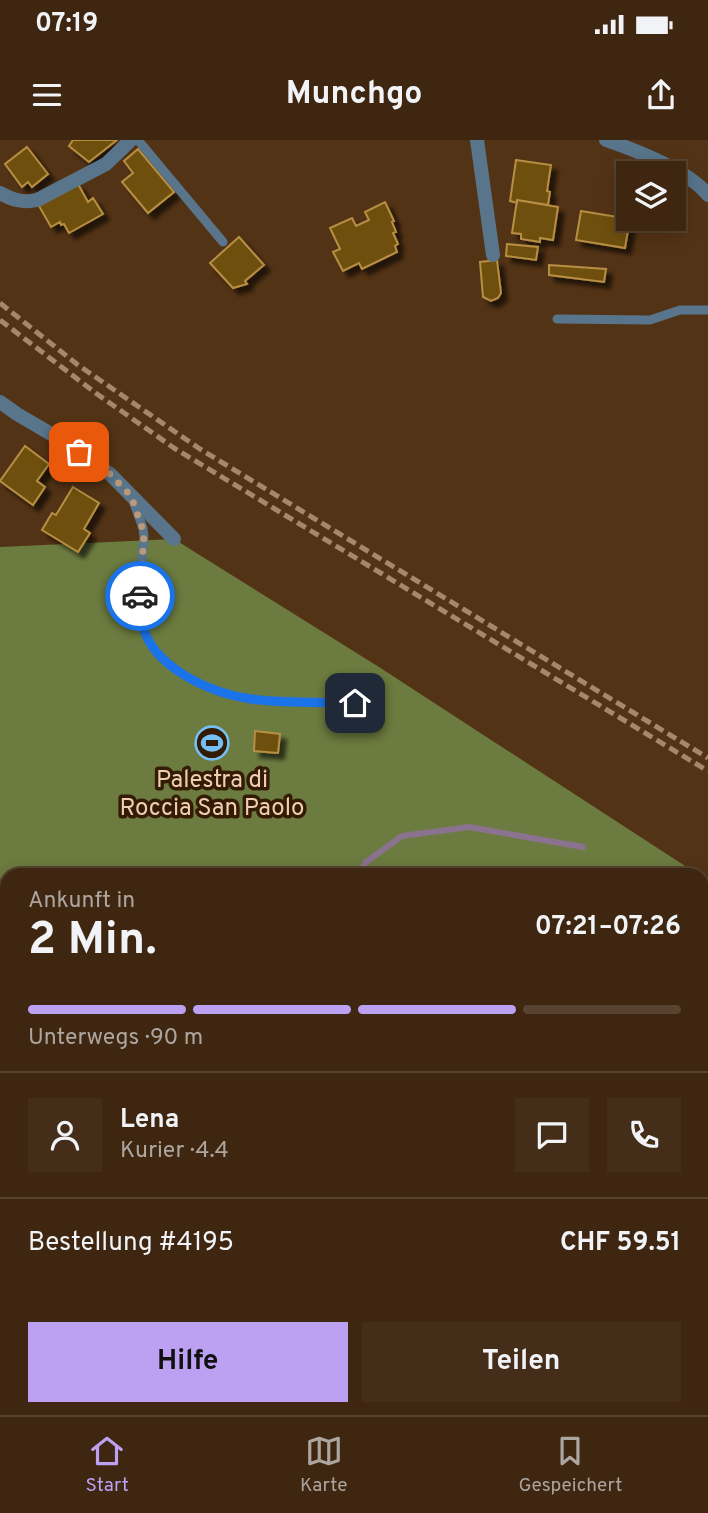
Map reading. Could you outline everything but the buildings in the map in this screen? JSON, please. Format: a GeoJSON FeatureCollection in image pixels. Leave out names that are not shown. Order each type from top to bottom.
{"type":"FeatureCollection","features":[{"type":"Feature","properties":{"kind":"street"},"geometry":{"type":"LineString","coordinates":[[0,193],[15,201],[37,200],[106,164],[131,140]]}},
{"type":"Feature","properties":{"kind":"street"},"geometry":{"type":"LineString","coordinates":[[477,140],[493,255]]}},
{"type":"Feature","properties":{"kind":"street"},"geometry":{"type":"LineString","coordinates":[[606,140],[643,153],[699,185],[708,195]]}},
{"type":"Feature","properties":{"kind":"street"},"geometry":{"type":"LineString","coordinates":[[0,402],[110,474],[174,539]]}},
{"type":"Feature","properties":{"kind":"lane"},"geometry":{"type":"LineString","coordinates":[[138,140],[223,242]]}},
{"type":"Feature","properties":{"kind":"lane"},"geometry":{"type":"LineString","coordinates":[[557,319],[650,320],[680,310],[708,310]]}},
{"type":"Feature","properties":{"kind":"lane"},"geometry":{"type":"LineString","coordinates":[[131,496],[144,537],[140,593],[142,626],[156,651],[172,668],[223,693],[238,697],[254,700],[355,703]]}},
{"type":"Feature","properties":{"kind":"green space"},"geometry":{"type":"Polygon","coordinates":[[[174,539],[379,667],[688,868],[0,868],[0,547],[174,539]]]}},
{"type":"Feature","properties":{"kind":"waterway"},"geometry":{"type":"LineString","coordinates":[[363,868],[366,862],[402,836],[469,827],[583,847]]}},
{"type":"Feature","properties":{"kind":"railway"},"geometry":{"type":"LineString","coordinates":[[0,303],[78,365],[200,449],[708,758]]}},
{"type":"Feature","properties":{"kind":"railway"},"geometry":{"type":"LineString","coordinates":[[0,320],[97,394],[174,448],[708,771]]}},
{"type":"Feature","properties":{"kind":"way so far"},"geometry":{"type":"LineString","coordinates":[[79,452],[110,474],[131,496],[144,533],[140,596]]}},
{"type":"Feature","properties":{"kind":"place","name":"Palestra di Roccia San Paolo"},"geometry":{"type":"Point","coordinates":[212,743]}},
{"type":"Feature","properties":{"kind":"route"},"geometry":{"type":"LineString","coordinates":[[140,596],[142,626],[156,651],[172,668],[196,681],[223,693],[254,700],[355,703]]}}]}
